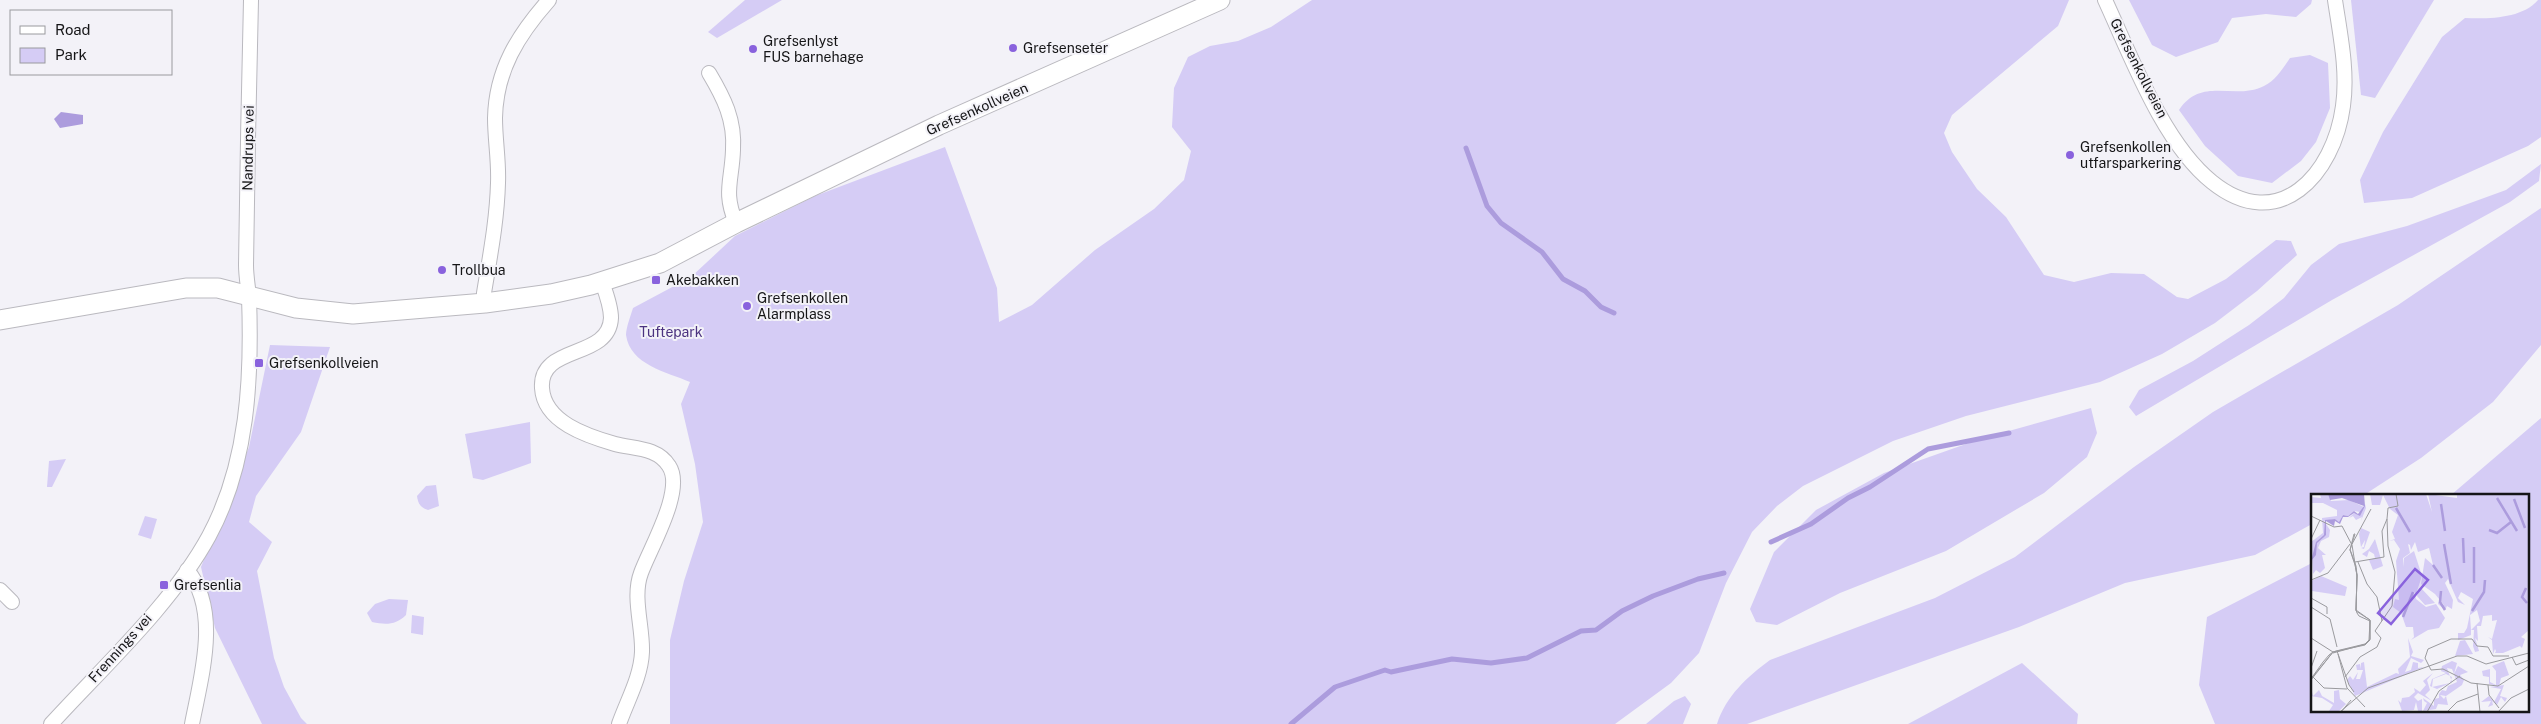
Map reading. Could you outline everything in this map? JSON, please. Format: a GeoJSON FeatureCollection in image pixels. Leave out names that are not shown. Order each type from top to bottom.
{"type":"FeatureCollection","features":[{"type":"Feature","properties":{"kind":"street","name":"Nandrups vei"},"geometry":{"type":"LineString","coordinates":[[249,296],[246,269],[250,0]]}},
{"type":"Feature","properties":{"kind":"street"},"geometry":{"type":"LineString","coordinates":[[485,303],[484,293],[495,225],[498,185],[496,97],[503,70],[512,48],[549,0]]}},
{"type":"Feature","properties":{"kind":"street","name":"Grefsenkollveien"},"geometry":{"type":"LineString","coordinates":[[0,320],[186,288],[218,288],[321,312],[353,314],[485,303],[551,294],[602,282],[660,263],[736,223],[939,125],[1220,0]]}},
{"type":"Feature","properties":{"kind":"street","name":"Grefsenkollveien"},"geometry":{"type":"LineString","coordinates":[[2105,0],[2146,87],[2182,149],[2211,181],[2225,191],[2253,204],[2265,204],[2283,200],[2302,187],[2322,164],[2336,138],[2345,88],[2336,0]]}},
{"type":"Feature","properties":{"kind":"street"},"geometry":{"type":"LineString","coordinates":[[709,73],[723,96],[732,122],[733,152],[728,189],[736,223]]}},
{"type":"Feature","properties":{"kind":"street"},"geometry":{"type":"LineString","coordinates":[[602,282],[611,317],[608,331],[596,343],[564,355],[551,365],[542,379],[544,400],[556,418],[564,423],[615,444],[657,454],[670,468],[674,481],[670,503],[640,575],[638,592],[641,663],[619,724]]}},
{"type":"Feature","properties":{"kind":"street","name":"Frennings vei"},"geometry":{"type":"LineString","coordinates":[[51,724],[160,605],[187,570],[218,518],[239,455],[246,411],[249,296]]}},
{"type":"Feature","properties":{"kind":"street"},"geometry":{"type":"LineString","coordinates":[[187,570],[200,590],[207,626],[192,724]]}},
{"type":"Feature","properties":{"kind":"street"},"geometry":{"type":"LineString","coordinates":[[0,590],[12,602]]}},
{"type":"Feature","properties":{"kind":"green space"},"geometry":{"type":"Polygon","coordinates":[[[745,0],[782,0],[717,38],[708,32],[745,0]]]}},
{"type":"Feature","properties":{"kind":"green space","name":"Tuftepark"},"geometry":{"type":"Polygon","coordinates":[[[1312,0],[2069,0],[2058,26],[1952,115],[1944,133],[1952,152],[1977,189],[2006,217],[2044,275],[2074,282],[2111,273],[2144,274],[2177,297],[2188,299],[2226,279],[2276,240],[2291,241],[2297,255],[2257,291],[2215,323],[2162,354],[2100,382],[1966,416],[1893,441],[1803,486],[1777,506],[1752,532],[1726,583],[1699,653],[1671,683],[1615,724],[670,724],[670,640],[684,581],[703,522],[695,464],[681,404],[690,382],[651,366],[634,354],[626,335],[633,308],[691,277],[735,236],[815,196],[945,147],[997,288],[999,322],[1032,305],[1095,250],[1154,209],[1184,180],[1191,151],[1172,127],[1174,88],[1188,57],[1210,46],[1238,41],[1271,27],[1312,0]]]}},
{"type":"Feature","properties":{"kind":"green space"},"geometry":{"type":"Polygon","coordinates":[[[2129,0],[2312,0],[2311,4],[2296,17],[2266,14],[2232,18],[2218,42],[2176,57],[2152,45],[2129,0]]]}},
{"type":"Feature","properties":{"kind":"green space"},"geometry":{"type":"Polygon","coordinates":[[[2351,0],[2434,0],[2375,98],[2361,95],[2351,0]]]}},
{"type":"Feature","properties":{"kind":"green space"},"geometry":{"type":"Polygon","coordinates":[[[2538,0],[2541,0],[2541,137],[2528,146],[2412,198],[2364,203],[2360,180],[2383,132],[2442,37],[2465,18],[2494,18],[2514,14],[2523,11],[2538,0]]]}},
{"type":"Feature","properties":{"kind":"green space"},"geometry":{"type":"Polygon","coordinates":[[[2310,55],[2328,63],[2330,108],[2316,142],[2301,161],[2272,183],[2238,176],[2205,146],[2179,110],[2188,100],[2208,91],[2253,90],[2264,86],[2276,77],[2290,58],[2310,55]]]}},
{"type":"Feature","properties":{"kind":"green space"},"geometry":{"type":"Polygon","coordinates":[[[2541,164],[2539,181],[2510,202],[2332,300],[2136,416],[2129,407],[2139,390],[2193,361],[2249,325],[2284,298],[2311,265],[2339,244],[2407,226],[2506,190],[2541,164]]]}},
{"type":"Feature","properties":{"kind":"green space"},"geometry":{"type":"Polygon","coordinates":[[[2541,208],[2541,345],[2493,402],[2421,458],[2366,494],[2311,494],[2311,525],[2255,555],[2125,583],[2019,627],[1747,724],[1717,724],[1726,705],[1738,688],[1770,660],[1935,598],[2015,557],[2134,467],[2213,412],[2398,305],[2541,208]]]}},
{"type":"Feature","properties":{"kind":"green space"},"geometry":{"type":"Polygon","coordinates":[[[270,345],[330,347],[301,432],[256,496],[249,522],[272,542],[257,571],[274,658],[284,687],[301,718],[307,724],[262,724],[215,628],[201,567],[249,447],[270,345]]]}},
{"type":"Feature","properties":{"kind":"green space"},"geometry":{"type":"Polygon","coordinates":[[[2091,408],[2097,433],[2087,457],[2044,493],[1946,551],[1840,593],[1777,625],[1756,622],[1750,609],[1774,552],[1816,510],[1884,473],[1980,439],[2091,408]]]}},
{"type":"Feature","properties":{"kind":"green space"},"geometry":{"type":"Polygon","coordinates":[[[2541,418],[2541,724],[2215,724],[2199,685],[2207,617],[2311,564],[2311,712],[2528,712],[2528,494],[2452,494],[2541,418]]]}},
{"type":"Feature","properties":{"kind":"green space"},"geometry":{"type":"Polygon","coordinates":[[[530,422],[531,463],[483,480],[473,478],[465,434],[530,422]]]}},
{"type":"Feature","properties":{"kind":"green space"},"geometry":{"type":"Polygon","coordinates":[[[66,459],[52,487],[47,487],[49,461],[66,459]]]}},
{"type":"Feature","properties":{"kind":"green space"},"geometry":{"type":"Polygon","coordinates":[[[436,485],[439,506],[428,510],[420,505],[417,496],[426,486],[436,485]]]}},
{"type":"Feature","properties":{"kind":"green space"},"geometry":{"type":"Polygon","coordinates":[[[145,516],[157,519],[151,539],[138,535],[145,516]]]}},
{"type":"Feature","properties":{"kind":"green space"},"geometry":{"type":"Polygon","coordinates":[[[389,599],[408,600],[406,615],[398,621],[391,623],[372,622],[367,613],[375,604],[389,599]]]}},
{"type":"Feature","properties":{"kind":"green space"},"geometry":{"type":"Polygon","coordinates":[[[412,615],[424,617],[423,635],[411,633],[412,615]]]}},
{"type":"Feature","properties":{"kind":"green space"},"geometry":{"type":"Polygon","coordinates":[[[2022,663],[2078,714],[2077,724],[1908,724],[2022,663]]]}},
{"type":"Feature","properties":{"kind":"green space"},"geometry":{"type":"Polygon","coordinates":[[[1685,696],[1691,704],[1683,724],[1646,724],[1674,701],[1685,696]]]}},
{"type":"Feature","properties":{"kind":"shaded area"},"geometry":{"type":"Polygon","coordinates":[[[61,112],[83,115],[83,124],[60,128],[54,119],[61,112]]]}},
{"type":"Feature","properties":{"kind":"waterway"},"geometry":{"type":"LineString","coordinates":[[1466,148],[1487,206],[1501,223],[1542,252],[1563,279],[1585,291],[1601,307],[1614,313]]}},
{"type":"Feature","properties":{"kind":"waterway"},"geometry":{"type":"LineString","coordinates":[[1771,542],[1811,524],[1848,498],[1870,487],[1928,449],[2009,433]]}},
{"type":"Feature","properties":{"kind":"waterway"},"geometry":{"type":"LineString","coordinates":[[1291,724],[1335,687],[1385,670],[1391,672],[1452,659],[1491,663],[1527,658],[1581,631],[1596,630],[1622,611],[1653,596],[1698,579],[1724,573]]}},
{"type":"Feature","properties":{"kind":"place","name":"Grefsenseter"},"geometry":{"type":"Point","coordinates":[1013,48]}},
{"type":"Feature","properties":{"kind":"place","name":"Grefsenlyst FUS barnehage"},"geometry":{"type":"Point","coordinates":[753,49]}},
{"type":"Feature","properties":{"kind":"place","name":"Grefsenkollen utfarsparkering"},"geometry":{"type":"Point","coordinates":[2070,155]}},
{"type":"Feature","properties":{"kind":"place","name":"Trollbua"},"geometry":{"type":"Point","coordinates":[442,270]}},
{"type":"Feature","properties":{"kind":"place","name":"Akebakken"},"geometry":{"type":"Point","coordinates":[656,280]}},
{"type":"Feature","properties":{"kind":"place","name":"Grefsenkollen Alarmplass"},"geometry":{"type":"Point","coordinates":[747,306]}},
{"type":"Feature","properties":{"kind":"place","name":"Grefsenkollveien"},"geometry":{"type":"Point","coordinates":[259,363]}},
{"type":"Feature","properties":{"kind":"place","name":"Grefsenlia"},"geometry":{"type":"Point","coordinates":[164,585]}}]}
